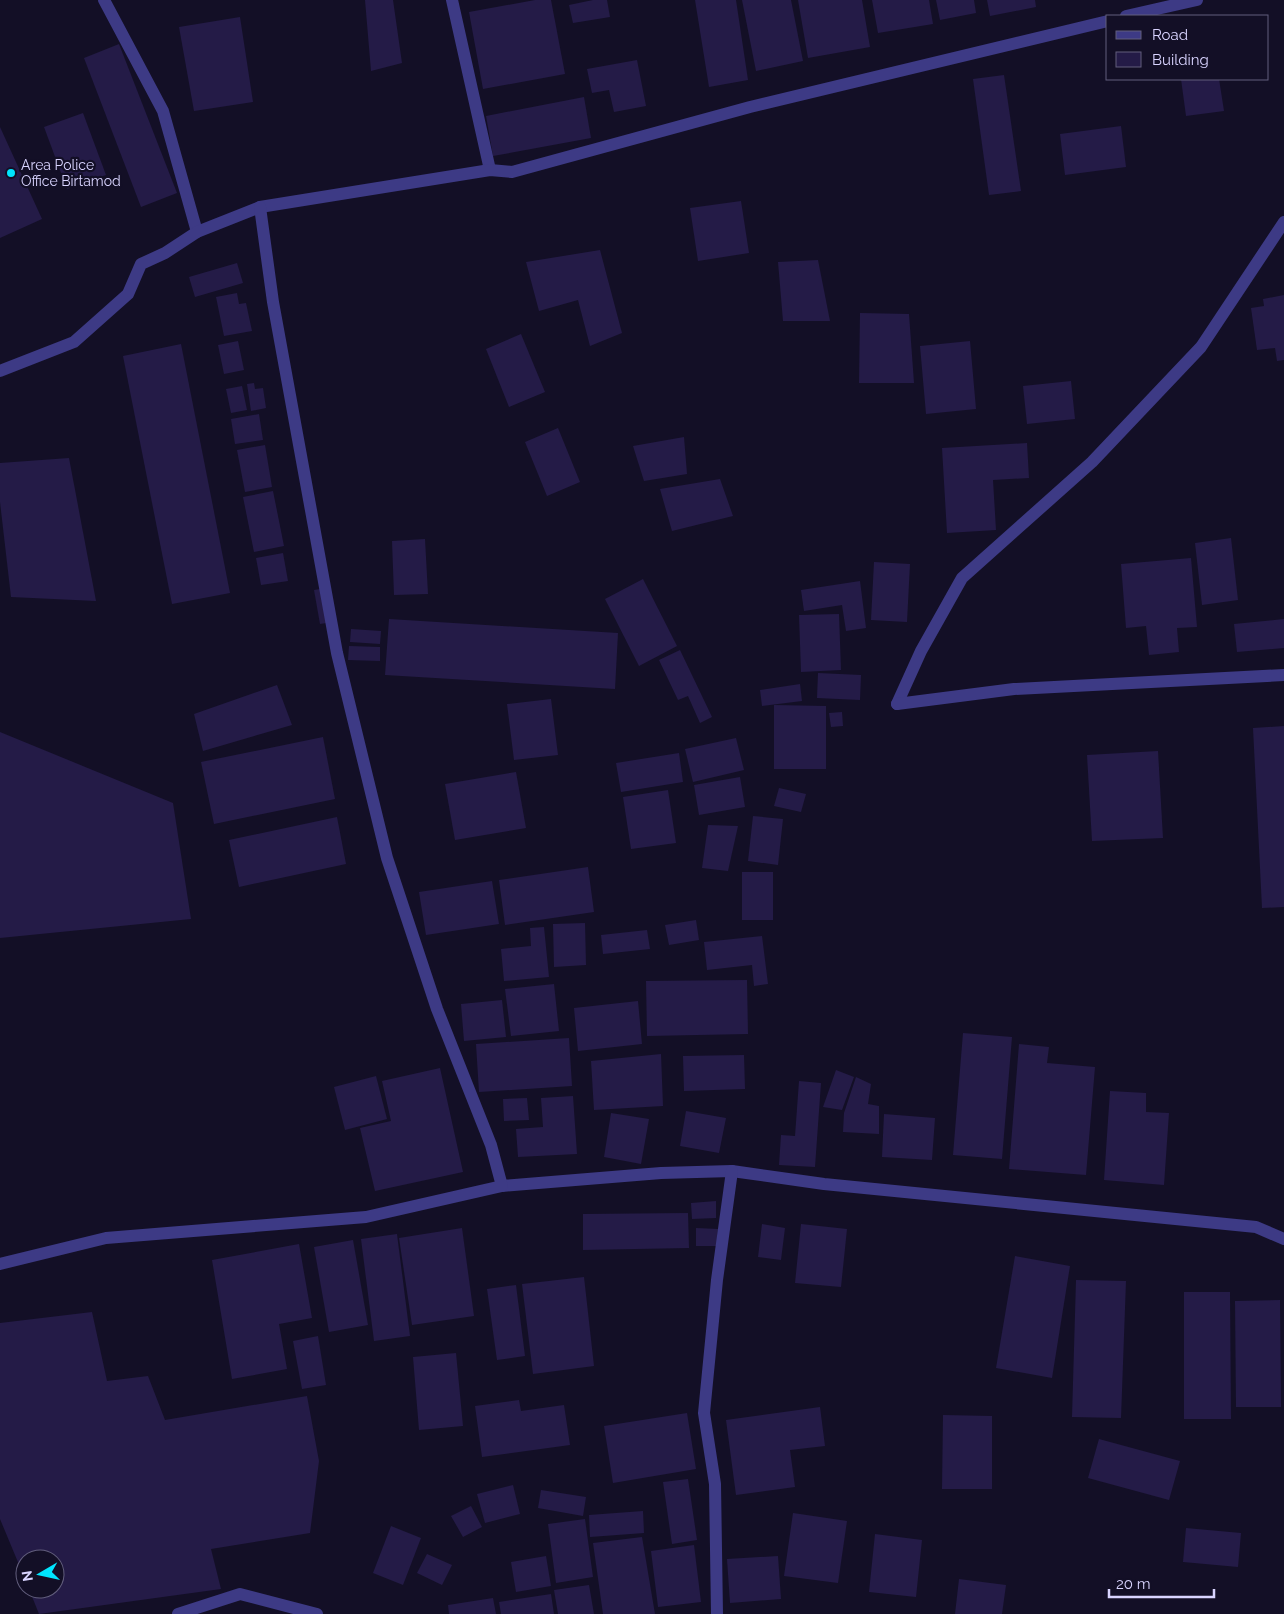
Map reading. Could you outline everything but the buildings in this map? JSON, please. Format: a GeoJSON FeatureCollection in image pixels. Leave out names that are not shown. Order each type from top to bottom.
{"type":"FeatureCollection","features":[{"type":"Feature","properties":{"kind":"street"},"geometry":{"type":"LineString","coordinates":[[104,0],[163,111],[196,232]]}},
{"type":"Feature","properties":{"kind":"street"},"geometry":{"type":"LineString","coordinates":[[452,0],[490,170]]}},
{"type":"Feature","properties":{"kind":"street"},"geometry":{"type":"LineString","coordinates":[[1130,15],[1197,0]]}},
{"type":"Feature","properties":{"kind":"street"},"geometry":{"type":"LineString","coordinates":[[0,370],[74,342],[128,294],[140,264],[165,253],[196,232],[260,207],[490,170],[512,172],[750,107],[1106,21]]}},
{"type":"Feature","properties":{"kind":"street"},"geometry":{"type":"LineString","coordinates":[[260,207],[273,302],[335,643],[385,848],[438,1009],[491,1145],[502,1186]]}},
{"type":"Feature","properties":{"kind":"street"},"geometry":{"type":"LineString","coordinates":[[1284,222],[1201,347],[1092,462],[962,578],[921,651],[897,704],[1014,689],[1284,675]]}},
{"type":"Feature","properties":{"kind":"street"},"geometry":{"type":"LineString","coordinates":[[717,1614],[715,1484],[704,1413],[717,1280],[732,1170]]}},
{"type":"Feature","properties":{"kind":"street"},"geometry":{"type":"LineString","coordinates":[[0,1264],[106,1238],[366,1217],[502,1186],[661,1173],[732,1170],[824,1184],[1256,1227],[1284,1238]]}},
{"type":"Feature","properties":{"kind":"street"},"geometry":{"type":"LineString","coordinates":[[178,1614],[240,1594],[317,1614]]}},
{"type":"Feature","properties":{"kind":"place","name":"Area Police Office Birtamod"},"geometry":{"type":"Point","coordinates":[11,173]}}]}
